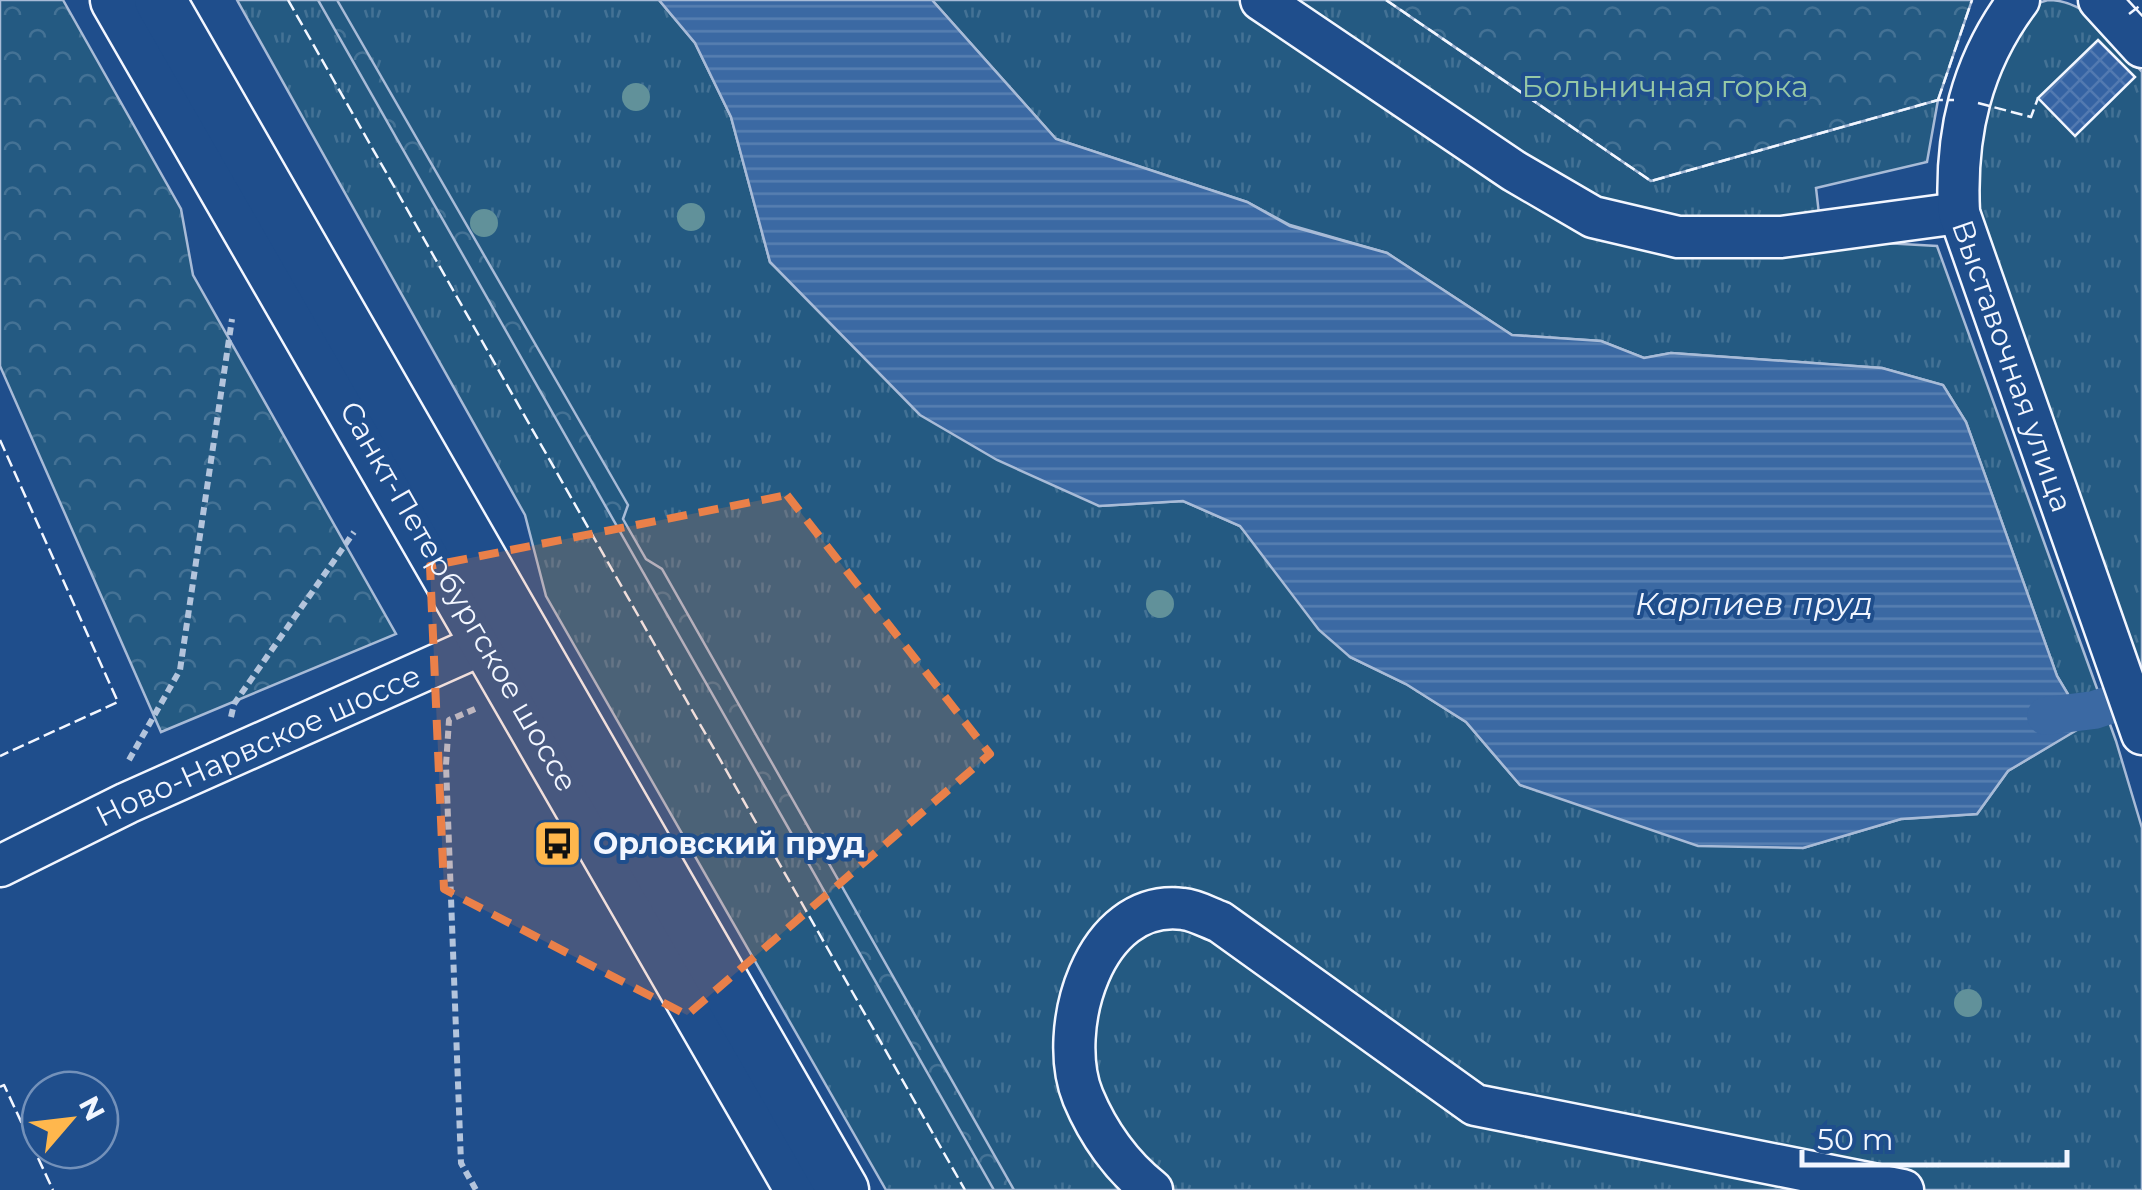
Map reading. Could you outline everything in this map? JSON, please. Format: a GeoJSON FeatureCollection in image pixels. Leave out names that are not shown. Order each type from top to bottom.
{"type":"FeatureCollection","features":[{"type":"Feature","properties":{"kind":"main road","name":"Санкт-Петербургское шоссе"},"geometry":{"type":"LineString","coordinates":[[116,0],[844,1190]]}},
{"type":"Feature","properties":{"kind":"main road","name":"Санкт-Петербургское шоссе"},"geometry":{"type":"LineString","coordinates":[[160,0],[800,1190]]}},
{"type":"Feature","properties":{"kind":"street"},"geometry":{"type":"LineString","coordinates":[[1261,0],[1514,172],[1592,217],[1678,237],[1781,237],[1959,213]]}},
{"type":"Feature","properties":{"kind":"street","name":"Выставочная улица"},"geometry":{"type":"LineString","coordinates":[[2019,0],[2004,20],[1966,99],[1957,163],[1959,213],[2142,734]]}},
{"type":"Feature","properties":{"kind":"street"},"geometry":{"type":"LineString","coordinates":[[2099,0],[2142,46]]}},
{"type":"Feature","properties":{"kind":"street","name":"Ново-Нарвское шоссе"},"geometry":{"type":"LineString","coordinates":[[0,866],[223,760],[502,636]]}},
{"type":"Feature","properties":{"kind":"street"},"geometry":{"type":"LineString","coordinates":[[1152,1190],[1105,1139],[1082,1094],[1075,1048],[1079,1002],[1090,964],[1116,934],[1144,915],[1182,908],[1220,922],[1476,1105],[1903,1190]]}},
{"type":"Feature","properties":{"kind":"path"},"geometry":{"type":"LineString","coordinates":[[124,766],[180,670],[232,319]]}},
{"type":"Feature","properties":{"kind":"path"},"geometry":{"type":"LineString","coordinates":[[223,760],[234,704],[354,532]]}},
{"type":"Feature","properties":{"kind":"path"},"geometry":{"type":"LineString","coordinates":[[476,1190],[461,1163],[446,764],[450,720],[485,704]]}},
{"type":"Feature","properties":{"kind":"highlighted area"},"geometry":{"type":"Polygon","coordinates":[[[787,495],[990,754],[687,1015],[444,889],[430,566],[787,495]]]}},
{"type":"Feature","properties":{"kind":"green space"},"geometry":{"type":"Polygon","coordinates":[[[0,0],[63,0],[181,209],[193,275],[396,634],[161,732],[0,366],[0,0]]]}},
{"type":"Feature","properties":{"kind":"green space"},"geometry":{"type":"Polygon","coordinates":[[[237,0],[659,0],[695,43],[731,117],[770,262],[795,285],[1099,506],[1183,501],[1240,526],[1350,657],[1406,684],[1466,722],[1520,785],[1603,811],[1803,848],[1901,819],[1977,814],[2008,771],[2076,730],[2069,696],[2057,676],[1966,422],[1943,385],[1882,368],[1671,353],[1644,358],[1601,341],[1512,335],[1387,253],[1290,225],[1247,202],[1056,139],[932,0],[1386,0],[1651,181],[1938,100],[1927,162],[1816,188],[1823,249],[1884,243],[1937,246],[2116,741],[2142,828],[2142,1190],[886,1190],[546,596],[525,515],[237,0]]]}},
{"type":"Feature","properties":{"kind":"green space"},"geometry":{"type":"Polygon","coordinates":[[[318,0],[337,0],[628,505],[623,519],[646,559],[662,569],[1014,1190],[994,1190],[318,0]]]}},
{"type":"Feature","properties":{"kind":"green space","name":"Больничная горка"},"geometry":{"type":"Polygon","coordinates":[[[1386,0],[1972,0],[1938,100],[1651,181],[1386,0]]]}},
{"type":"Feature","properties":{"kind":"green space"},"geometry":{"type":"Polygon","coordinates":[[[2048,0],[2077,7],[2090,15],[2142,72],[2142,696],[1967,184],[1978,109],[2035,4],[2048,0]]]}},
{"type":"Feature","properties":{"kind":"water","name":"Карпиев пруд"},"geometry":{"type":"Polygon","coordinates":[[[659,0],[932,0],[1056,139],[1247,202],[1290,226],[1387,253],[1512,335],[1601,341],[1644,358],[1671,353],[1882,368],[1943,385],[1966,422],[2057,676],[2069,696],[2077,730],[2008,771],[1977,814],[1901,819],[1803,848],[1698,846],[1520,785],[1466,722],[1406,684],[1350,657],[1319,630],[1240,526],[1183,501],[1099,506],[997,460],[920,415],[770,262],[731,117],[695,43],[659,0]]]}},
{"type":"Feature","properties":{"kind":"building"},"geometry":{"type":"Polygon","coordinates":[[[2098,40],[2135,77],[2075,136],[2038,98],[2098,40]]]}},
{"type":"Feature","properties":{"kind":"waterway"},"geometry":{"type":"LineString","coordinates":[[2046,716],[2094,710],[2142,694]]}},
{"type":"Feature","properties":{"kind":"fence"},"geometry":{"type":"LineString","coordinates":[[288,0],[965,1190]]}},
{"type":"Feature","properties":{"kind":"fence"},"geometry":{"type":"LineString","coordinates":[[1386,0],[1651,181],[1938,100],[1954,100]]}},
{"type":"Feature","properties":{"kind":"fence"},"geometry":{"type":"LineString","coordinates":[[1938,100],[1972,0]]}},
{"type":"Feature","properties":{"kind":"fence"},"geometry":{"type":"LineString","coordinates":[[2129,14],[2142,4]]}},
{"type":"Feature","properties":{"kind":"fence"},"geometry":{"type":"LineString","coordinates":[[1978,103],[2031,117],[2038,98]]}},
{"type":"Feature","properties":{"kind":"fence"},"geometry":{"type":"LineString","coordinates":[[0,440],[118,702],[0,756]]}},
{"type":"Feature","properties":{"kind":"fence"},"geometry":{"type":"LineString","coordinates":[[0,1087],[4,1085],[53,1190]]}},
{"type":"Feature","properties":{"kind":"place","name":"Орловский пруд"},"geometry":{"type":"Point","coordinates":[558,843]}}]}
